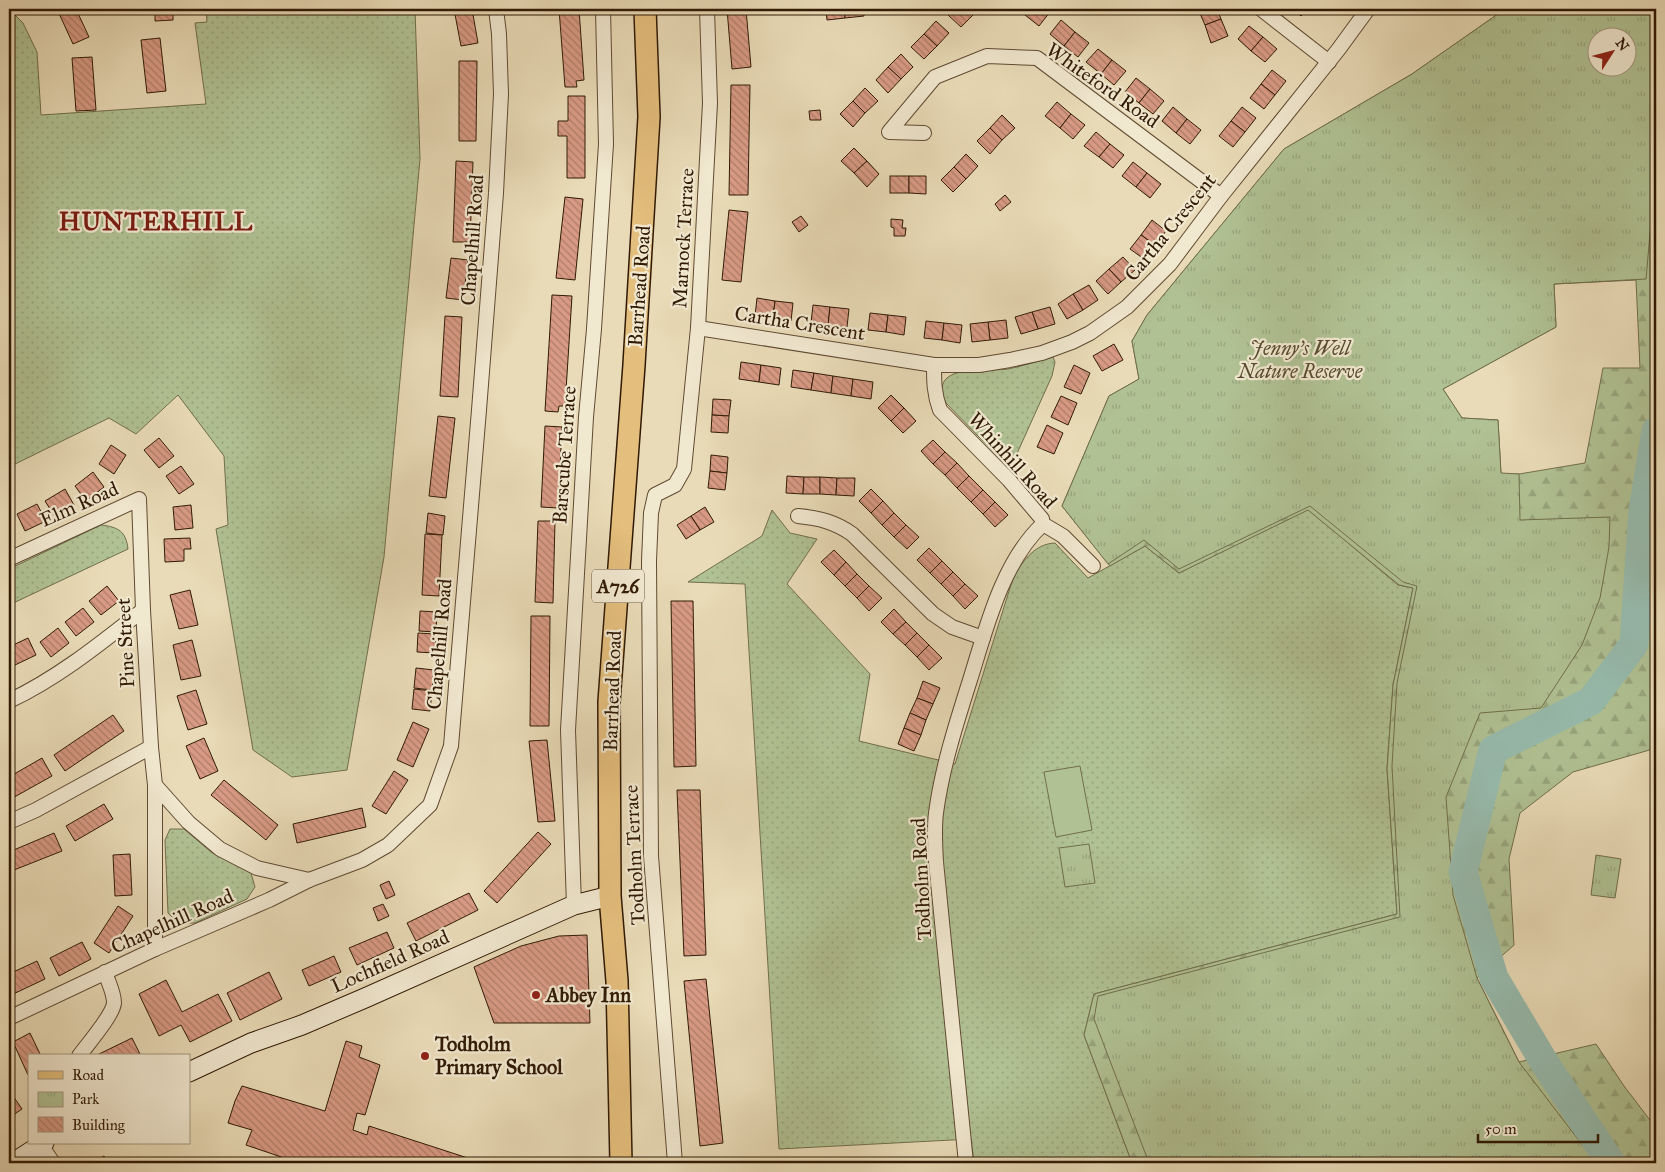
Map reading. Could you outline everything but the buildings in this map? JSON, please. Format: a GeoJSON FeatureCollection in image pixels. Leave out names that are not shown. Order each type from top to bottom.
{"type":"FeatureCollection","features":[{"type":"Feature","properties":{"kind":"main road","name":"Barrhead Road"},"geometry":{"type":"LineString","coordinates":[[621,1163],[617,981],[610,896],[609,702],[634,365],[649,117],[645,9]]}},
{"type":"Feature","properties":{"kind":"street","name":"Chapelhill Road"},"geometry":{"type":"LineString","coordinates":[[9,1018],[155,949],[269,900],[309,880],[362,860],[388,846],[430,804],[450,746],[479,410],[496,194],[501,94],[499,34],[496,9]]}},
{"type":"Feature","properties":{"kind":"street","name":"Barscube Terrace"},"geometry":{"type":"LineString","coordinates":[[574,905],[568,730],[586,417],[594,329],[606,144],[603,9]]}},
{"type":"Feature","properties":{"kind":"street","name":"Marnock Terrace"},"geometry":{"type":"LineString","coordinates":[[684,469],[698,328],[710,102],[707,9]]}},
{"type":"Feature","properties":{"kind":"street"},"geometry":{"type":"LineString","coordinates":[[1261,9],[1329,62]]}},
{"type":"Feature","properties":{"kind":"street","name":"Cartha Crescent"},"geometry":{"type":"LineString","coordinates":[[698,328],[934,365],[979,365],[1010,360],[1042,353],[1072,342],[1090,333],[1127,307],[1170,264],[1221,196],[1329,62],[1368,9]]}},
{"type":"Feature","properties":{"kind":"street","name":"Whiteford Road"},"geometry":{"type":"LineString","coordinates":[[924,133],[890,132],[935,77],[988,56],[1037,58],[1221,196]]}},
{"type":"Feature","properties":{"kind":"street","name":"Whinhill Road"},"geometry":{"type":"LineString","coordinates":[[934,365],[934,386],[940,410],[1009,480],[1042,519],[1043,524],[1063,536],[1093,566]]}},
{"type":"Feature","properties":{"kind":"street","name":"Todholm Terrace"},"geometry":{"type":"LineString","coordinates":[[675,1163],[651,856],[648,571],[651,513],[655,495],[675,485],[684,469]]}},
{"type":"Feature","properties":{"kind":"street","name":"Elm Road"},"geometry":{"type":"LineString","coordinates":[[9,558],[139,499]]}},
{"type":"Feature","properties":{"kind":"street","name":"Pine Street"},"geometry":{"type":"LineString","coordinates":[[139,499],[143,610],[155,785],[155,949]]}},
{"type":"Feature","properties":{"kind":"street"},"geometry":{"type":"LineString","coordinates":[[798,516],[824,520],[845,529],[933,614],[952,627],[983,638]]}},
{"type":"Feature","properties":{"kind":"street","name":"Todholm Road"},"geometry":{"type":"LineString","coordinates":[[966,1163],[935,840],[936,815],[940,787],[955,730],[983,638],[1015,560],[1043,524]]}},
{"type":"Feature","properties":{"kind":"street"},"geometry":{"type":"LineString","coordinates":[[9,701],[62,672],[143,610]]}},
{"type":"Feature","properties":{"kind":"street"},"geometry":{"type":"LineString","coordinates":[[9,822],[36,810],[151,747]]}},
{"type":"Feature","properties":{"kind":"street"},"geometry":{"type":"LineString","coordinates":[[155,785],[188,822],[220,849],[257,868],[309,880]]}},
{"type":"Feature","properties":{"kind":"street","name":"Lochfield Road"},"geometry":{"type":"LineString","coordinates":[[190,1072],[251,1043],[302,1025],[365,998],[574,905],[610,896]]}},
{"type":"Feature","properties":{"kind":"street"},"geometry":{"type":"LineString","coordinates":[[81,1054],[110,1015],[114,1006],[113,995],[105,972]]}},
{"type":"Feature","properties":{"kind":"street"},"geometry":{"type":"LineString","coordinates":[[13,1163],[43,1144],[54,1163]]}},
{"type":"Feature","properties":{"kind":"green space"},"geometry":{"type":"Polygon","coordinates":[[[9,9],[23,23],[37,52],[41,115],[206,104],[195,23],[207,22],[206,9],[415,9],[420,159],[384,557],[347,770],[292,777],[253,750],[216,529],[228,525],[224,456],[178,395],[136,434],[109,418],[9,467],[9,9]]]}},
{"type":"Feature","properties":{"kind":"green space","name":"Jenny's Well Nature Reserve"},"geometry":{"type":"Polygon","coordinates":[[[1505,9],[1656,9],[1656,743],[1653,749],[1573,772],[1520,813],[1509,859],[1514,945],[1477,978],[1519,1062],[1596,1044],[1624,1086],[1656,1128],[1656,1163],[1132,1163],[1084,1035],[1094,994],[1397,914],[1387,769],[1393,685],[1413,588],[1399,585],[1308,510],[1179,573],[1145,546],[1110,566],[1062,506],[1109,396],[1139,379],[1132,341],[1147,315],[1284,149],[1412,74],[1505,9]],[[1636,280],[1554,284],[1556,327],[1443,389],[1462,418],[1498,420],[1501,474],[1519,474],[1585,463],[1603,368],[1640,368],[1636,280]]]}},
{"type":"Feature","properties":{"kind":"green space","name":"Jenny's Well Nature Reserve"},"geometry":{"type":"Polygon","coordinates":[[[1505,9],[1656,9],[1656,166],[1646,279],[1554,284],[1556,327],[1443,389],[1462,418],[1498,420],[1501,473],[1519,474],[1520,520],[1610,517],[1609,547],[1600,598],[1582,645],[1541,708],[1480,713],[1446,797],[1453,895],[1477,978],[1519,1062],[1596,1163],[1149,1163],[1094,1019],[1098,996],[1400,917],[1392,766],[1397,683],[1417,586],[1403,582],[1310,506],[1179,569],[1144,540],[1108,564],[1062,506],[1109,396],[1139,379],[1132,341],[1147,315],[1284,149],[1412,74],[1505,9]]]}},
{"type":"Feature","properties":{"kind":"green space"},"geometry":{"type":"Polygon","coordinates":[[[1053,357],[1055,362],[1052,376],[1010,469],[946,403],[942,390],[944,381],[952,375],[962,372],[1008,369],[1053,357]]]}},
{"type":"Feature","properties":{"kind":"green space"},"geometry":{"type":"Polygon","coordinates":[[[1308,509],[1398,585],[1413,588],[1393,685],[1387,769],[1397,914],[1094,994],[1084,1035],[1132,1163],[974,1163],[971,1139],[779,1149],[745,584],[688,582],[762,536],[772,510],[790,533],[817,539],[787,584],[870,674],[859,741],[955,764],[1014,575],[1036,549],[1055,543],[1088,578],[1145,546],[1179,573],[1308,509]]]}},
{"type":"Feature","properties":{"kind":"green space"},"geometry":{"type":"Polygon","coordinates":[[[101,525],[120,531],[125,538],[128,549],[9,605],[9,569],[101,525]]]}},
{"type":"Feature","properties":{"kind":"green space"},"geometry":{"type":"Polygon","coordinates":[[[1080,766],[1092,830],[1056,837],[1044,772],[1080,766]]]}},
{"type":"Feature","properties":{"kind":"green space"},"geometry":{"type":"Polygon","coordinates":[[[170,829],[184,829],[211,852],[251,873],[255,887],[247,899],[195,923],[178,923],[168,913],[165,840],[170,829]]]}},
{"type":"Feature","properties":{"kind":"green space"},"geometry":{"type":"Polygon","coordinates":[[[1089,844],[1095,883],[1065,887],[1059,848],[1089,844]]]}},
{"type":"Feature","properties":{"kind":"green space"},"geometry":{"type":"Polygon","coordinates":[[[1596,855],[1621,859],[1615,898],[1591,895],[1596,855]]]}},
{"type":"Feature","properties":{"kind":"waterway"},"geometry":{"type":"LineString","coordinates":[[1611,1163],[1544,1062],[1494,978],[1463,872],[1493,750],[1591,701],[1634,644],[1643,510],[1656,431]]}},
{"type":"Feature","properties":{"kind":"place","name":"Abbey Inn"},"geometry":{"type":"Point","coordinates":[536,995]}},
{"type":"Feature","properties":{"kind":"place","name":"Todholm Primary School"},"geometry":{"type":"Point","coordinates":[425,1056]}},
{"type":"Feature","properties":{"kind":"district","name":"HUNTERHILL"},"geometry":{"type":"Point","coordinates":[156,221]}}]}
